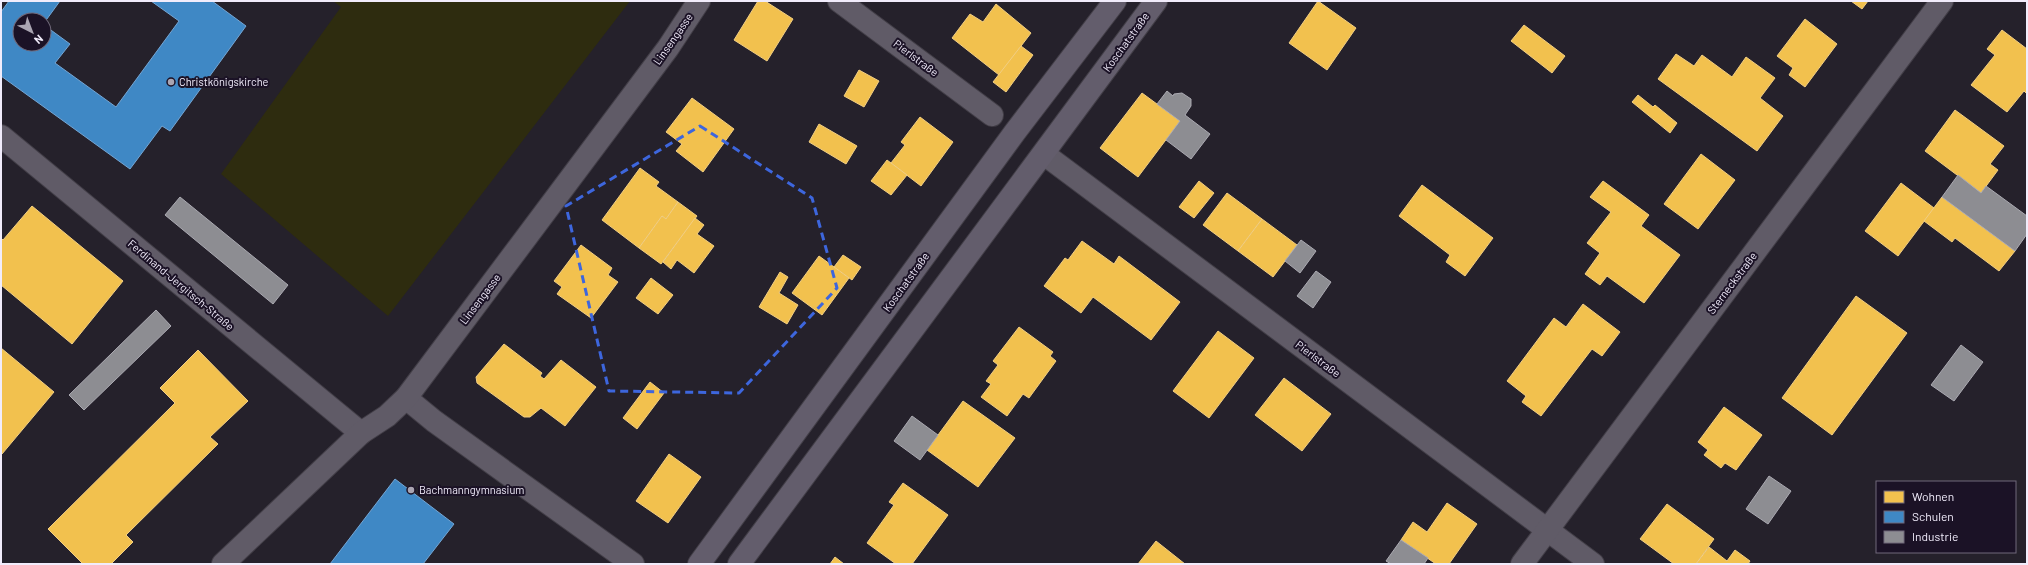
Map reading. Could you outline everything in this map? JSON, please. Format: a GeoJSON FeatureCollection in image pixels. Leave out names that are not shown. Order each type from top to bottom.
{"type":"FeatureCollection","features":[{"type":"Feature","properties":{"kind":"main road","name":"Koschatstraße"},"geometry":{"type":"LineString","coordinates":[[699,564],[1015,132],[1115,1]]}},
{"type":"Feature","properties":{"kind":"main road","name":"Koschatstraße"},"geometry":{"type":"LineString","coordinates":[[739,564],[1156,1]]}},
{"type":"Feature","properties":{"kind":"street","name":"Linsengasse"},"geometry":{"type":"LineString","coordinates":[[223,564],[361,434],[387,416],[406,398],[668,48],[699,1]]}},
{"type":"Feature","properties":{"kind":"street","name":"Pierlstraße"},"geometry":{"type":"LineString","coordinates":[[839,1],[992,115]]}},
{"type":"Feature","properties":{"kind":"street","name":"Sterneckstraße"},"geometry":{"type":"LineString","coordinates":[[1522,564],[1942,1]]}},
{"type":"Feature","properties":{"kind":"street","name":"Ferdinand-Jergitsch-Straße"},"geometry":{"type":"LineString","coordinates":[[1,136],[361,434]]}},
{"type":"Feature","properties":{"kind":"street","name":"Pierlstraße"},"geometry":{"type":"LineString","coordinates":[[1044,154],[1593,564]]}},
{"type":"Feature","properties":{"kind":"street"},"geometry":{"type":"LineString","coordinates":[[406,398],[434,421],[633,564]]}},
{"type":"Feature","properties":{"kind":"highlighted area"},"geometry":{"type":"Polygon","coordinates":[[[700,126],[812,198],[837,288],[739,393],[609,391],[566,206],[700,126]]]}},
{"type":"Feature","properties":{"kind":"shaded area"},"geometry":{"type":"Polygon","coordinates":[[[333,1],[630,1],[388,316],[221,174],[341,7],[333,1]]]}},
{"type":"Feature","properties":{"kind":"building: Wohnen"},"geometry":{"type":"Polygon","coordinates":[[[758,1],[765,1],[793,19],[767,61],[734,40],[758,1]]]}},
{"type":"Feature","properties":{"kind":"building: Wohnen"},"geometry":{"type":"Polygon","coordinates":[[[1318,1],[1356,28],[1327,70],[1289,43],[1318,1]]]}},
{"type":"Feature","properties":{"kind":"building: Wohnen"},"geometry":{"type":"Polygon","coordinates":[[[1851,1],[1868,1],[1862,9],[1851,1]]]}},
{"type":"Feature","properties":{"kind":"building: Wohnen"},"geometry":{"type":"Polygon","coordinates":[[[996,4],[1031,33],[999,75],[952,38],[970,14],[983,22],[996,4]]]}},
{"type":"Feature","properties":{"kind":"building: Wohnen"},"geometry":{"type":"Polygon","coordinates":[[[1805,19],[1837,44],[1805,87],[1789,75],[1793,68],[1777,56],[1805,19]]]}},
{"type":"Feature","properties":{"kind":"building: Wohnen"},"geometry":{"type":"Polygon","coordinates":[[[1524,25],[1565,56],[1552,73],[1511,41],[1524,25]]]}},
{"type":"Feature","properties":{"kind":"building: Wohnen"},"geometry":{"type":"Polygon","coordinates":[[[2002,30],[2027,49],[2027,94],[2024,91],[2007,112],[1971,85],[1995,55],[1987,49],[2002,30]]]}},
{"type":"Feature","properties":{"kind":"building: Wohnen"},"geometry":{"type":"Polygon","coordinates":[[[1021,46],[1033,55],[1006,92],[993,82],[1021,46]]]}},
{"type":"Feature","properties":{"kind":"building: Wohnen"},"geometry":{"type":"Polygon","coordinates":[[[1676,54],[1694,66],[1702,55],[1732,77],[1746,57],[1775,78],[1760,98],[1783,116],[1757,151],[1658,79],[1676,54]]]}},
{"type":"Feature","properties":{"kind":"building: Wohnen"},"geometry":{"type":"Polygon","coordinates":[[[859,70],[879,81],[864,107],[844,96],[859,70]]]}},
{"type":"Feature","properties":{"kind":"building: Wohnen"},"geometry":{"type":"Polygon","coordinates":[[[1142,93],[1180,121],[1138,177],[1100,148],[1142,93]]]}},
{"type":"Feature","properties":{"kind":"building: Wohnen"},"geometry":{"type":"Polygon","coordinates":[[[1638,95],[1653,107],[1655,105],[1677,123],[1670,133],[1632,102],[1638,95]]]}},
{"type":"Feature","properties":{"kind":"building: Wohnen"},"geometry":{"type":"Polygon","coordinates":[[[692,98],[734,129],[703,172],[676,151],[682,144],[666,132],[692,98]]]}},
{"type":"Feature","properties":{"kind":"building: Wohnen"},"geometry":{"type":"Polygon","coordinates":[[[1955,110],[2004,146],[1990,164],[1998,170],[1981,193],[1925,151],[1955,110]]]}},
{"type":"Feature","properties":{"kind":"building: Wohnen"},"geometry":{"type":"Polygon","coordinates":[[[920,117],[953,142],[921,186],[891,163],[905,145],[901,142],[920,117]]]}},
{"type":"Feature","properties":{"kind":"building: Wohnen"},"geometry":{"type":"Polygon","coordinates":[[[819,124],[857,146],[846,164],[809,142],[819,124]]]}},
{"type":"Feature","properties":{"kind":"building: Wohnen"},"geometry":{"type":"Polygon","coordinates":[[[1701,154],[1735,180],[1698,229],[1664,204],[1701,154]]]}},
{"type":"Feature","properties":{"kind":"building: Wohnen"},"geometry":{"type":"Polygon","coordinates":[[[887,160],[907,175],[891,195],[871,181],[887,160]]]}},
{"type":"Feature","properties":{"kind":"building: Wohnen"},"geometry":{"type":"Polygon","coordinates":[[[640,168],[659,182],[656,186],[678,202],[666,219],[662,216],[639,248],[602,220],[640,168]]]}},
{"type":"Feature","properties":{"kind":"building: Wohnen"},"geometry":{"type":"Polygon","coordinates":[[[1199,181],[1214,193],[1194,218],[1179,207],[1199,181]]]}},
{"type":"Feature","properties":{"kind":"building: Wohnen"},"geometry":{"type":"Polygon","coordinates":[[[1603,181],[1649,215],[1641,226],[1680,255],[1644,303],[1607,276],[1600,285],[1585,274],[1600,253],[1587,243],[1611,212],[1590,197],[1603,181]]]}},
{"type":"Feature","properties":{"kind":"building: Wohnen"},"geometry":{"type":"Polygon","coordinates":[[[1901,183],[1934,208],[1898,256],[1865,231],[1901,183]]]}},
{"type":"Feature","properties":{"kind":"building: Wohnen"},"geometry":{"type":"Polygon","coordinates":[[[1422,185],[1493,238],[1465,276],[1446,262],[1450,255],[1399,216],[1422,185]]]}},
{"type":"Feature","properties":{"kind":"building: Wohnen"},"geometry":{"type":"Polygon","coordinates":[[[1227,193],[1262,219],[1238,251],[1203,225],[1227,193]]]}},
{"type":"Feature","properties":{"kind":"building: Wohnen"},"geometry":{"type":"Polygon","coordinates":[[[1942,197],[2015,251],[1999,271],[1955,238],[1952,242],[1924,221],[1942,197]]]}},
{"type":"Feature","properties":{"kind":"building: Wohnen"},"geometry":{"type":"Polygon","coordinates":[[[678,202],[697,216],[661,264],[639,248],[662,216],[666,219],[678,202]]]}},
{"type":"Feature","properties":{"kind":"building: Wohnen"},"geometry":{"type":"Polygon","coordinates":[[[32,206],[123,281],[72,344],[1,285],[1,238],[3,240],[32,206]]]}},
{"type":"Feature","properties":{"kind":"building: Wohnen"},"geometry":{"type":"Polygon","coordinates":[[[695,218],[704,225],[697,234],[714,246],[694,273],[677,260],[671,269],[663,262],[695,218]]]}},
{"type":"Feature","properties":{"kind":"building: Wohnen"},"geometry":{"type":"Polygon","coordinates":[[[1262,219],[1297,245],[1273,277],[1238,251],[1262,219]]]}},
{"type":"Feature","properties":{"kind":"building: Wohnen"},"geometry":{"type":"Polygon","coordinates":[[[1082,241],[1114,264],[1119,256],[1180,302],[1151,340],[1093,297],[1081,313],[1044,286],[1065,258],[1068,260],[1082,241]]]}},
{"type":"Feature","properties":{"kind":"building: Wohnen"},"geometry":{"type":"Polygon","coordinates":[[[581,245],[612,268],[608,275],[618,282],[591,318],[557,294],[562,287],[554,281],[581,245]]]}},
{"type":"Feature","properties":{"kind":"building: Wohnen"},"geometry":{"type":"Polygon","coordinates":[[[843,255],[861,267],[852,280],[834,267],[843,255]]]}},
{"type":"Feature","properties":{"kind":"building: Wohnen"},"geometry":{"type":"Polygon","coordinates":[[[819,256],[849,278],[822,315],[792,293],[819,256]]]}},
{"type":"Feature","properties":{"kind":"building: Wohnen"},"geometry":{"type":"Polygon","coordinates":[[[780,272],[788,277],[779,293],[798,305],[787,324],[759,307],[780,272]]]}},
{"type":"Feature","properties":{"kind":"building: Wohnen"},"geometry":{"type":"Polygon","coordinates":[[[651,278],[673,295],[658,314],[636,298],[651,278]]]}},
{"type":"Feature","properties":{"kind":"building: Wohnen"},"geometry":{"type":"Polygon","coordinates":[[[1856,296],[1907,333],[1832,435],[1782,398],[1856,296]]]}},
{"type":"Feature","properties":{"kind":"building: Wohnen"},"geometry":{"type":"Polygon","coordinates":[[[1583,304],[1620,332],[1602,356],[1592,349],[1541,416],[1522,402],[1526,396],[1507,381],[1554,318],[1566,327],[1583,304]]]}},
{"type":"Feature","properties":{"kind":"building: Wohnen"},"geometry":{"type":"Polygon","coordinates":[[[1019,327],[1053,352],[1050,356],[1056,361],[1029,398],[1023,394],[1007,416],[981,397],[991,384],[986,381],[998,365],[993,361],[1019,327]]]}},
{"type":"Feature","properties":{"kind":"building: Wohnen"},"geometry":{"type":"Polygon","coordinates":[[[1218,331],[1254,358],[1209,418],[1173,391],[1218,331]]]}},
{"type":"Feature","properties":{"kind":"building: Wohnen"},"geometry":{"type":"Polygon","coordinates":[[[504,344],[542,373],[540,376],[544,379],[561,360],[596,387],[565,426],[541,408],[530,417],[524,417],[477,383],[476,377],[504,344]]]}},
{"type":"Feature","properties":{"kind":"building: Wohnen"},"geometry":{"type":"Polygon","coordinates":[[[1,348],[54,392],[2,454],[1,453],[1,348]]]}},
{"type":"Feature","properties":{"kind":"building: Wohnen"},"geometry":{"type":"Polygon","coordinates":[[[198,350],[248,401],[210,437],[218,444],[126,535],[133,542],[111,564],[83,564],[48,529],[175,403],[160,388],[198,350]]]}},
{"type":"Feature","properties":{"kind":"building: Wohnen"},"geometry":{"type":"Polygon","coordinates":[[[1284,378],[1331,414],[1302,451],[1255,415],[1284,378]]]}},
{"type":"Feature","properties":{"kind":"building: Wohnen"},"geometry":{"type":"Polygon","coordinates":[[[650,382],[664,393],[637,429],[623,418],[650,382]]]}},
{"type":"Feature","properties":{"kind":"building: Wohnen"},"geometry":{"type":"Polygon","coordinates":[[[963,401],[1015,438],[978,487],[927,450],[963,401]]]}},
{"type":"Feature","properties":{"kind":"building: Wohnen"},"geometry":{"type":"Polygon","coordinates":[[[1724,407],[1762,435],[1736,470],[1725,463],[1721,468],[1704,455],[1708,450],[1698,442],[1724,407]]]}},
{"type":"Feature","properties":{"kind":"building: Wohnen"},"geometry":{"type":"Polygon","coordinates":[[[669,454],[701,477],[668,523],[636,501],[669,454]]]}},
{"type":"Feature","properties":{"kind":"building: Wohnen"},"geometry":{"type":"Polygon","coordinates":[[[903,483],[948,515],[912,564],[896,564],[867,543],[894,505],[889,502],[903,483]]]}},
{"type":"Feature","properties":{"kind":"building: Wohnen"},"geometry":{"type":"Polygon","coordinates":[[[1447,503],[1477,524],[1449,564],[1436,564],[1401,540],[1413,522],[1427,532],[1447,503]]]}},
{"type":"Feature","properties":{"kind":"building: Wohnen"},"geometry":{"type":"Polygon","coordinates":[[[1667,504],[1714,539],[1696,564],[1674,564],[1640,539],[1667,504]]]}},
{"type":"Feature","properties":{"kind":"building: Wohnen"},"geometry":{"type":"Polygon","coordinates":[[[1156,541],[1185,564],[1138,564],[1156,541]]]}},
{"type":"Feature","properties":{"kind":"building: Wohnen"},"geometry":{"type":"Polygon","coordinates":[[[1709,547],[1727,561],[1735,550],[1750,561],[1748,564],[1696,564],[1709,547]]]}},
{"type":"Feature","properties":{"kind":"building: Wohnen"},"geometry":{"type":"Polygon","coordinates":[[[835,557],[844,564],[830,564],[835,557]]]}},
{"type":"Feature","properties":{"kind":"building: Schulen"},"geometry":{"type":"Polygon","coordinates":[[[9,1],[60,1],[52,12],[12,12],[12,52],[52,52],[52,31],[70,44],[55,63],[116,107],[179,21],[151,1],[212,1],[246,26],[170,131],[162,126],[130,169],[1,76],[1,12],[9,1]]]}},
{"type":"Feature","properties":{"kind":"building: Schulen"},"geometry":{"type":"Polygon","coordinates":[[[395,479],[454,524],[423,564],[330,564],[395,479]]]}},
{"type":"Feature","properties":{"kind":"building: Industrie"},"geometry":{"type":"Polygon","coordinates":[[[1167,91],[1173,96],[1174,94],[1182,93],[1191,99],[1191,106],[1185,115],[1210,134],[1191,159],[1166,140],[1180,121],[1157,104],[1167,91]]]}},
{"type":"Feature","properties":{"kind":"building: Industrie"},"geometry":{"type":"Polygon","coordinates":[[[1958,175],[1981,193],[1986,186],[2027,216],[2027,234],[2015,251],[1942,197],[1958,175]]]}},
{"type":"Feature","properties":{"kind":"building: Industrie"},"geometry":{"type":"Polygon","coordinates":[[[180,197],[288,285],[273,304],[165,215],[180,197]]]}},
{"type":"Feature","properties":{"kind":"building: Industrie"},"geometry":{"type":"Polygon","coordinates":[[[1301,240],[1316,251],[1300,273],[1285,261],[1301,240]]]}},
{"type":"Feature","properties":{"kind":"building: Industrie"},"geometry":{"type":"Polygon","coordinates":[[[1316,271],[1331,282],[1313,308],[1297,296],[1316,271]]]}},
{"type":"Feature","properties":{"kind":"building: Industrie"},"geometry":{"type":"Polygon","coordinates":[[[156,310],[171,326],[84,410],[69,395],[156,310]]]}},
{"type":"Feature","properties":{"kind":"building: Industrie"},"geometry":{"type":"Polygon","coordinates":[[[1961,345],[1983,362],[1954,401],[1931,385],[1961,345]]]}},
{"type":"Feature","properties":{"kind":"building: Industrie"},"geometry":{"type":"Polygon","coordinates":[[[912,416],[938,435],[920,460],[894,441],[912,416]]]}},
{"type":"Feature","properties":{"kind":"building: Industrie"},"geometry":{"type":"Polygon","coordinates":[[[1769,476],[1791,491],[1768,524],[1746,509],[1769,476]]]}},
{"type":"Feature","properties":{"kind":"building: Industrie"},"geometry":{"type":"Polygon","coordinates":[[[1401,540],[1428,558],[1424,564],[1391,564],[1386,561],[1401,540]]]}},
{"type":"Feature","properties":{"kind":"place","name":"Christkönigskirche"},"geometry":{"type":"Point","coordinates":[171,82]}},
{"type":"Feature","properties":{"kind":"place","name":"Bachmanngymnasium"},"geometry":{"type":"Point","coordinates":[411,490]}}]}
